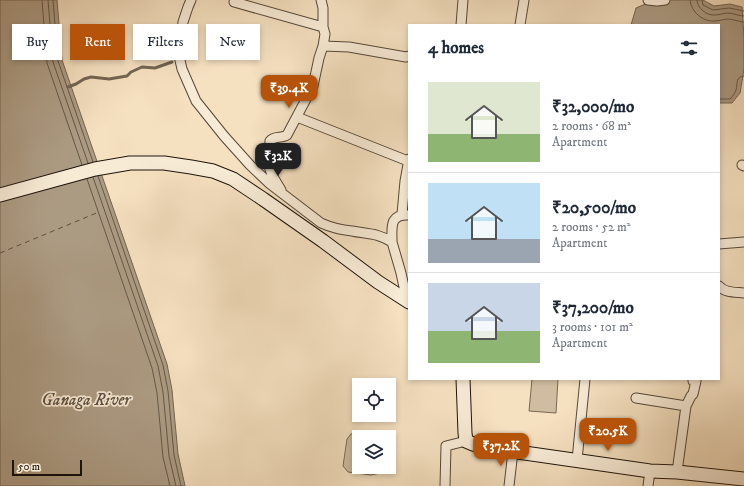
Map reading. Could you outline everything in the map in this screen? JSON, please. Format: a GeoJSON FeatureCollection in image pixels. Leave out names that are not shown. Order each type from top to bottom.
{"type":"FeatureCollection","features":[{"type":"Feature","properties":{"kind":"main road"},"geometry":{"type":"LineString","coordinates":[[0,195],[95,169],[130,163],[164,163],[213,171],[233,179],[257,195],[323,240],[378,282],[408,302]]}},
{"type":"Feature","properties":{"kind":"main road"},"geometry":{"type":"LineString","coordinates":[[463,380],[466,441],[473,444],[483,447],[650,471],[677,472],[744,479]]}},
{"type":"Feature","properties":{"kind":"street"},"geometry":{"type":"LineString","coordinates":[[190,0],[183,22],[180,45],[179,56],[182,69],[196,101],[224,136],[250,165],[270,184],[321,223],[350,231],[379,235],[392,242]]}},
{"type":"Feature","properties":{"kind":"street"},"geometry":{"type":"LineString","coordinates":[[284,195],[272,175],[270,166],[270,141],[272,138],[284,137],[287,135],[313,86],[325,34],[321,0]]}},
{"type":"Feature","properties":{"kind":"street"},"geometry":{"type":"LineString","coordinates":[[461,24],[464,0]]}},
{"type":"Feature","properties":{"kind":"street"},"geometry":{"type":"LineString","coordinates":[[520,24],[524,0]]}},
{"type":"Feature","properties":{"kind":"street"},"geometry":{"type":"LineString","coordinates":[[648,0],[665,0]]}},
{"type":"Feature","properties":{"kind":"street"},"geometry":{"type":"LineString","coordinates":[[234,2],[323,27]]}},
{"type":"Feature","properties":{"kind":"street"},"geometry":{"type":"LineString","coordinates":[[323,46],[349,47],[390,55],[408,56]]}},
{"type":"Feature","properties":{"kind":"street"},"geometry":{"type":"LineString","coordinates":[[297,116],[408,160]]}},
{"type":"Feature","properties":{"kind":"street"},"geometry":{"type":"LineString","coordinates":[[408,165],[405,181],[405,215],[397,217],[392,225],[392,242],[408,302]]}},
{"type":"Feature","properties":{"kind":"street"},"geometry":{"type":"LineString","coordinates":[[720,244],[744,242]]}},
{"type":"Feature","properties":{"kind":"street"},"geometry":{"type":"LineString","coordinates":[[720,287],[725,291],[744,293]]}},
{"type":"Feature","properties":{"kind":"street"},"geometry":{"type":"LineString","coordinates":[[577,460],[585,380]]}},
{"type":"Feature","properties":{"kind":"street"},"geometry":{"type":"LineString","coordinates":[[677,472],[686,406],[690,396],[694,394],[696,381],[693,380]]}},
{"type":"Feature","properties":{"kind":"street"},"geometry":{"type":"LineString","coordinates":[[636,398],[686,406]]}},
{"type":"Feature","properties":{"kind":"street"},"geometry":{"type":"LineString","coordinates":[[445,486],[446,446],[466,441]]}},
{"type":"Feature","properties":{"kind":"street"},"geometry":{"type":"LineString","coordinates":[[509,486],[513,451]]}},
{"type":"Feature","properties":{"kind":"street"},"geometry":{"type":"LineString","coordinates":[[648,486],[650,471]]}},
{"type":"Feature","properties":{"kind":"shaded area"},"geometry":{"type":"Polygon","coordinates":[[[532,380],[558,380],[556,413],[529,411],[532,380]]]}},
{"type":"Feature","properties":{"kind":"shaded area"},"geometry":{"type":"Polygon","coordinates":[[[351,434],[352,473],[348,472],[343,466],[347,439],[351,434]]]}},
{"type":"Feature","properties":{"kind":"water","name":"Ganaga River"},"geometry":{"type":"Polygon","coordinates":[[[0,0],[57,0],[59,24],[12,24],[12,60],[62,60],[167,364],[172,390],[178,454],[185,486],[0,486],[0,0]]]}},
{"type":"Feature","properties":{"kind":"water"},"geometry":{"type":"Polygon","coordinates":[[[655,0],[703,0],[714,6],[730,4],[742,7],[744,69],[740,93],[732,103],[720,103],[720,24],[631,24],[636,8],[655,0]]]}},
{"type":"Feature","properties":{"kind":"waterway"},"geometry":{"type":"LineString","coordinates":[[68,87],[91,77],[109,79],[127,76],[131,72],[142,67],[155,68],[172,62]]}},
{"type":"Feature","properties":{"kind":"ferry route"},"geometry":{"type":"LineString","coordinates":[[0,253],[99,212]]}}]}
